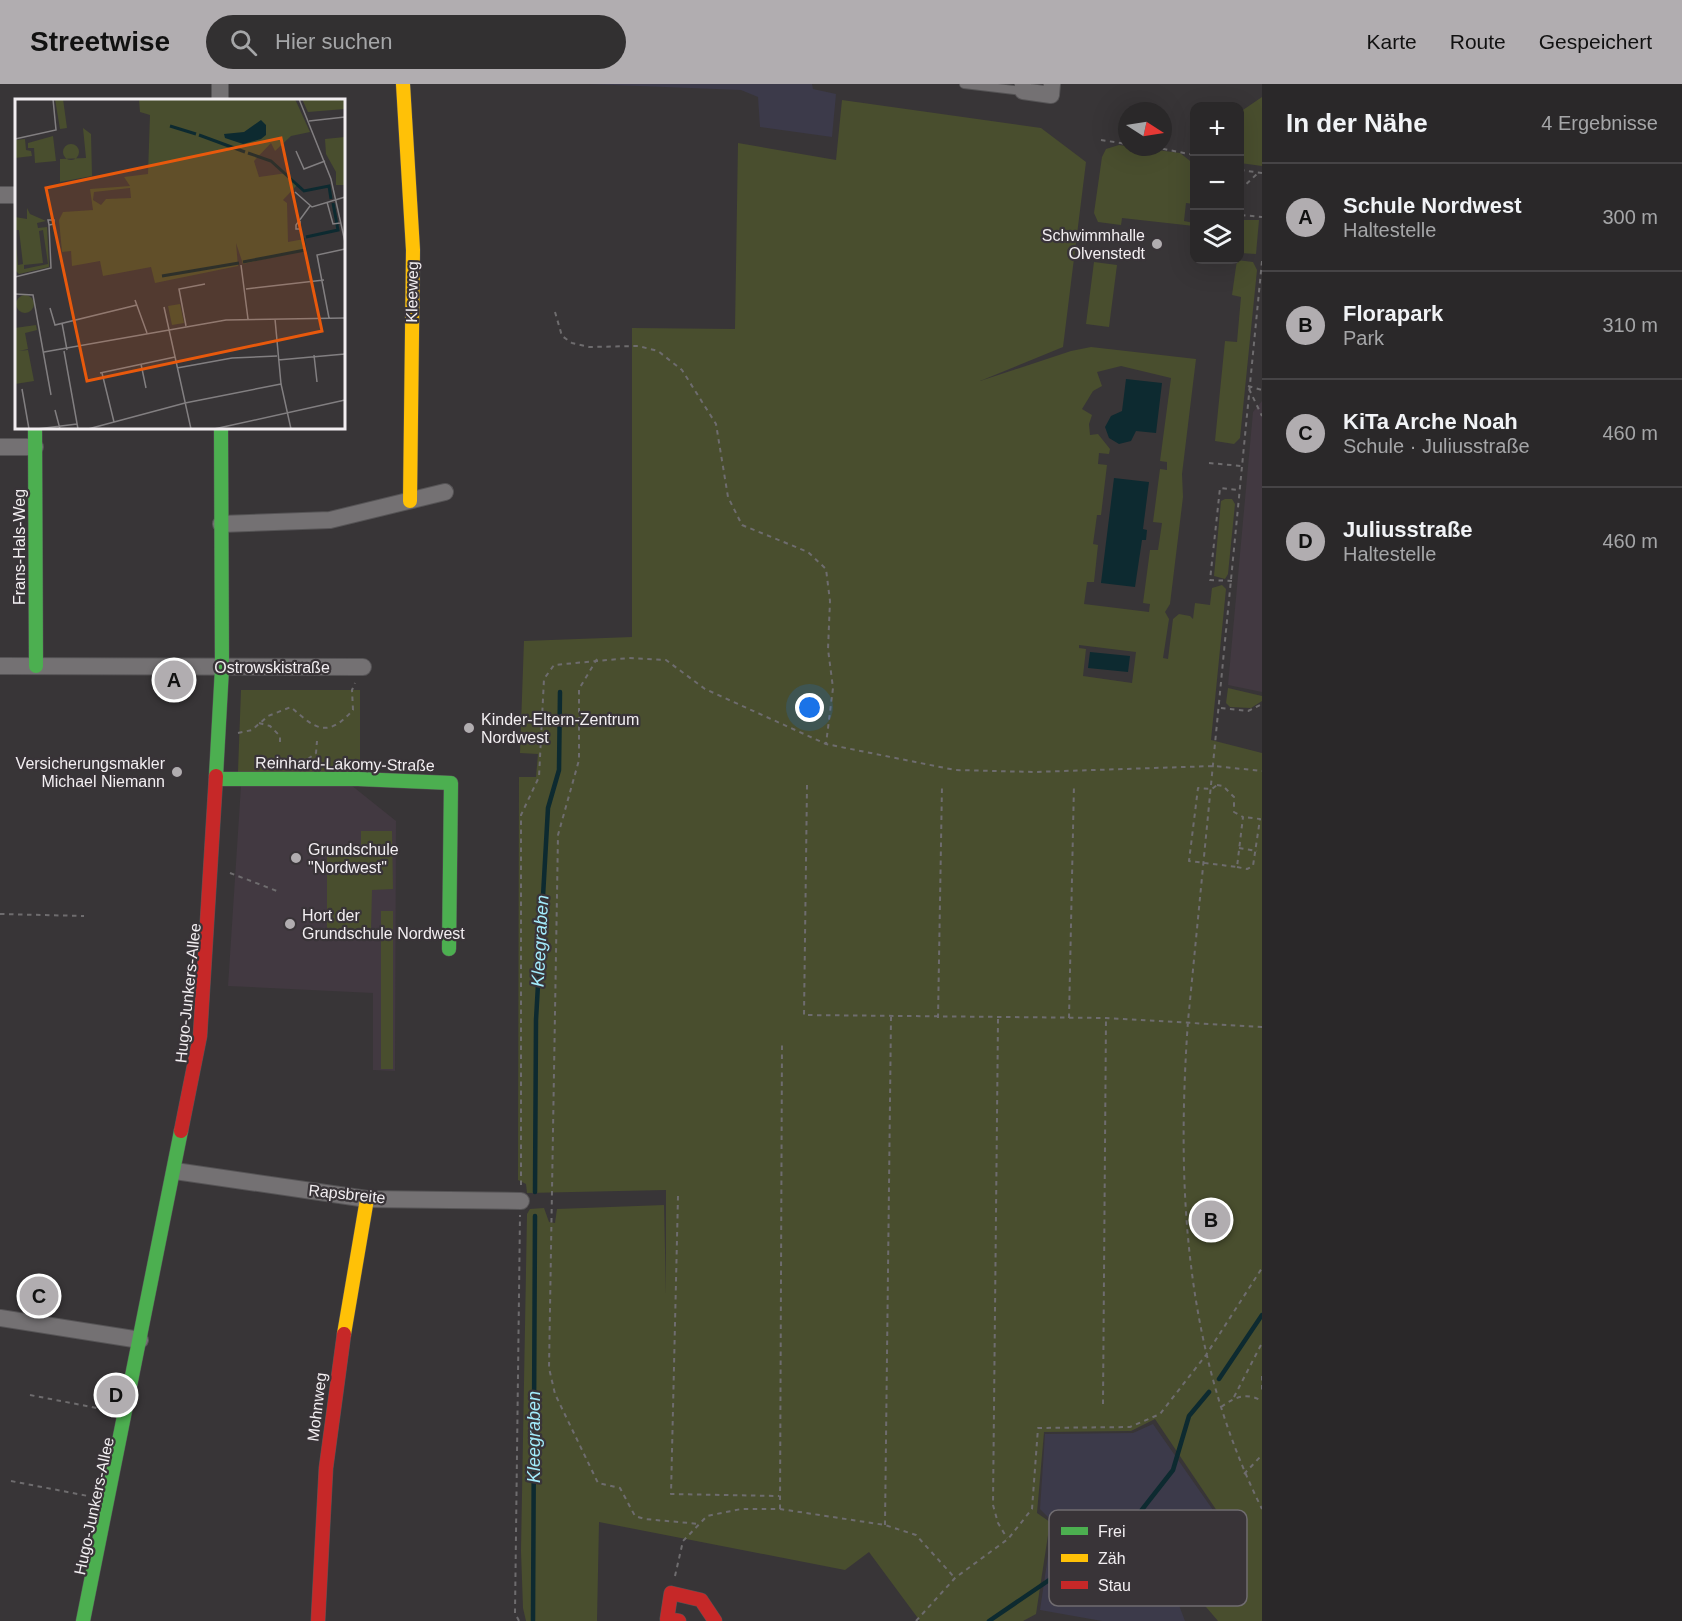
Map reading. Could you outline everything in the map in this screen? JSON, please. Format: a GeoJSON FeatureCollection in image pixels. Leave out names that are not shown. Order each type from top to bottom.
{"type":"FeatureCollection","features":[{"type":"Feature","properties":{"kind":"street","name":"Kleeweg"},"geometry":{"type":"LineString","coordinates":[[403,84],[413,250],[410,501]]}},
{"type":"Feature","properties":{"kind":"street"},"geometry":{"type":"LineString","coordinates":[[1023,88],[1051,95],[1052,84]]}},
{"type":"Feature","properties":{"kind":"street","name":"Frans-Hals-Weg"},"geometry":{"type":"LineString","coordinates":[[35,429],[36,666]]}},
{"type":"Feature","properties":{"kind":"street","name":"Hugo-Junkers-Allee"},"geometry":{"type":"LineString","coordinates":[[83,1621],[175,1171],[200,1036],[222,668],[221,429]]}},
{"type":"Feature","properties":{"kind":"street"},"geometry":{"type":"LineString","coordinates":[[0,447],[35,447]]}},
{"type":"Feature","properties":{"kind":"street"},"geometry":{"type":"LineString","coordinates":[[221,524],[330,520],[445,492]]}},
{"type":"Feature","properties":{"kind":"street","name":"Ostrowskistraße"},"geometry":{"type":"LineString","coordinates":[[0,666],[363,667]]}},
{"type":"Feature","properties":{"kind":"street","name":"Reinhard-Lakomy-Straße"},"geometry":{"type":"LineString","coordinates":[[216,779],[358,779],[451,783],[449,949]]}},
{"type":"Feature","properties":{"kind":"street","name":"Rapsbreite"},"geometry":{"type":"LineString","coordinates":[[175,1171],[367,1199],[521,1201]]}},
{"type":"Feature","properties":{"kind":"street","name":"Mohnweg"},"geometry":{"type":"LineString","coordinates":[[318,1621],[326,1468],[344,1335],[367,1199]]}},
{"type":"Feature","properties":{"kind":"street"},"geometry":{"type":"LineString","coordinates":[[0,1318],[140,1340]]}},
{"type":"Feature","properties":{"kind":"street"},"geometry":{"type":"LineString","coordinates":[[679,1621],[667,1619],[672,1593],[701,1600],[715,1621]]}},
{"type":"Feature","properties":{"kind":"lane"},"geometry":{"type":"LineString","coordinates":[[964,84],[1023,88]]}},
{"type":"Feature","properties":{"kind":"path"},"geometry":{"type":"LineString","coordinates":[[1101,140],[1118,143]]}},
{"type":"Feature","properties":{"kind":"path"},"geometry":{"type":"LineString","coordinates":[[1172,150],[1190,153]]}},
{"type":"Feature","properties":{"kind":"path"},"geometry":{"type":"LineString","coordinates":[[1244,171],[1260,173]]}},
{"type":"Feature","properties":{"kind":"path"},"geometry":{"type":"LineString","coordinates":[[1244,186],[1260,173]]}},
{"type":"Feature","properties":{"kind":"path"},"geometry":{"type":"LineString","coordinates":[[1244,215],[1262,217]]}},
{"type":"Feature","properties":{"kind":"path"},"geometry":{"type":"LineString","coordinates":[[1262,261],[1248,386],[1221,708],[1188,1022],[1184,1189],[1190,1266],[1206,1355],[1244,1474],[1262,1509]]}},
{"type":"Feature","properties":{"kind":"path"},"geometry":{"type":"LineString","coordinates":[[555,312],[562,336],[572,343],[589,346],[638,346],[658,351],[682,370],[716,424],[729,497],[742,525],[808,552],[826,569],[830,600],[828,649],[833,688],[826,744]]}},
{"type":"Feature","properties":{"kind":"path"},"geometry":{"type":"LineString","coordinates":[[1248,386],[1262,390]]}},
{"type":"Feature","properties":{"kind":"path"},"geometry":{"type":"LineString","coordinates":[[1248,386],[1262,416]]}},
{"type":"Feature","properties":{"kind":"path"},"geometry":{"type":"LineString","coordinates":[[1209,463],[1241,466]]}},
{"type":"Feature","properties":{"kind":"path"},"geometry":{"type":"LineString","coordinates":[[1232,581],[1210,580],[1220,488],[1239,490]]}},
{"type":"Feature","properties":{"kind":"path"},"geometry":{"type":"LineString","coordinates":[[519,1621],[515,1613],[521,1201],[521,815],[539,777],[544,679],[554,665],[629,657],[666,660],[705,689],[826,744],[955,770],[1034,772],[1214,766],[1262,771]]}},
{"type":"Feature","properties":{"kind":"path"},"geometry":{"type":"LineString","coordinates":[[597,659],[579,689],[579,760],[558,835],[549,1368],[555,1394],[598,1483],[620,1488],[635,1516],[645,1520],[700,1524]]}},
{"type":"Feature","properties":{"kind":"path"},"geometry":{"type":"LineString","coordinates":[[230,726],[239,734],[252,730],[268,716],[291,707],[308,724],[323,729],[340,724],[353,710],[352,690],[363,667]]}},
{"type":"Feature","properties":{"kind":"path"},"geometry":{"type":"LineString","coordinates":[[1221,708],[1248,711],[1262,704]]}},
{"type":"Feature","properties":{"kind":"path"},"geometry":{"type":"LineString","coordinates":[[259,723],[270,726],[280,736],[280,745]]}},
{"type":"Feature","properties":{"kind":"path"},"geometry":{"type":"LineString","coordinates":[[1069,1018],[1074,784]]}},
{"type":"Feature","properties":{"kind":"path"},"geometry":{"type":"LineString","coordinates":[[807,785],[804,1015],[998,1019],[1106,1018],[1262,1027]]}},
{"type":"Feature","properties":{"kind":"path"},"geometry":{"type":"LineString","coordinates":[[938,1018],[942,785]]}},
{"type":"Feature","properties":{"kind":"path"},"geometry":{"type":"LineString","coordinates":[[1222,786],[1234,797],[1234,812],[1243,817],[1260,819],[1253,866],[1247,869],[1189,861],[1198,788],[1212,789],[1222,786]]}},
{"type":"Feature","properties":{"kind":"path"},"geometry":{"type":"LineString","coordinates":[[1237,867],[1243,817]]}},
{"type":"Feature","properties":{"kind":"path"},"geometry":{"type":"LineString","coordinates":[[1239,848],[1257,851]]}},
{"type":"Feature","properties":{"kind":"path"},"geometry":{"type":"LineString","coordinates":[[222,871],[278,891]]}},
{"type":"Feature","properties":{"kind":"path"},"geometry":{"type":"LineString","coordinates":[[0,914],[84,916]]}},
{"type":"Feature","properties":{"kind":"path"},"geometry":{"type":"LineString","coordinates":[[885,1525],[891,1017]]}},
{"type":"Feature","properties":{"kind":"path"},"geometry":{"type":"LineString","coordinates":[[1103,1404],[1106,1018]]}},
{"type":"Feature","properties":{"kind":"path"},"geometry":{"type":"LineString","coordinates":[[998,1019],[993,1504],[998,1523],[1008,1539]]}},
{"type":"Feature","properties":{"kind":"path"},"geometry":{"type":"LineString","coordinates":[[780,1509],[782,1046]]}},
{"type":"Feature","properties":{"kind":"path"},"geometry":{"type":"LineString","coordinates":[[678,1197],[671,1494],[780,1496]]}},
{"type":"Feature","properties":{"kind":"path"},"geometry":{"type":"LineString","coordinates":[[916,1621],[955,1578],[1008,1539],[1032,1509],[1038,1428],[1130,1428],[1160,1414],[1206,1355],[1262,1268]]}},
{"type":"Feature","properties":{"kind":"path"},"geometry":{"type":"LineString","coordinates":[[1221,1407],[1234,1398],[1262,1343]]}},
{"type":"Feature","properties":{"kind":"path"},"geometry":{"type":"LineString","coordinates":[[1262,1376],[1262,1391]]}},
{"type":"Feature","properties":{"kind":"path"},"geometry":{"type":"LineString","coordinates":[[30,1395],[113,1411]]}},
{"type":"Feature","properties":{"kind":"path"},"geometry":{"type":"LineString","coordinates":[[1234,1398],[1254,1396],[1262,1401]]}},
{"type":"Feature","properties":{"kind":"path"},"geometry":{"type":"LineString","coordinates":[[1244,1474],[1262,1455]]}},
{"type":"Feature","properties":{"kind":"path"},"geometry":{"type":"LineString","coordinates":[[11,1481],[95,1497]]}},
{"type":"Feature","properties":{"kind":"path"},"geometry":{"type":"LineString","coordinates":[[672,1593],[683,1541],[708,1516],[741,1509],[780,1509],[885,1525],[916,1534],[955,1578]]}},
{"type":"Feature","properties":{"kind":"shaded area"},"geometry":{"type":"Polygon","coordinates":[[[588,84],[812,84],[813,89],[836,94],[832,137],[760,127],[758,97],[741,90],[588,84]]]}},
{"type":"Feature","properties":{"kind":"shaded area"},"geometry":{"type":"Polygon","coordinates":[[[1262,401],[1262,692],[1228,685],[1253,412],[1262,401]]]}},
{"type":"Feature","properties":{"kind":"shaded area"},"geometry":{"type":"Polygon","coordinates":[[[351,785],[396,821],[395,1071],[373,1070],[373,993],[228,986],[241,786],[351,785]]]}},
{"type":"Feature","properties":{"kind":"shaded area"},"geometry":{"type":"Polygon","coordinates":[[[1153,1424],[1213,1510],[1049,1510],[1049,1518],[1040,1509],[1045,1434],[1133,1433],[1153,1424]]]}},
{"type":"Feature","properties":{"kind":"shaded area"},"geometry":{"type":"Polygon","coordinates":[[[1049,1549],[1049,1606],[1179,1606],[1185,1621],[1102,1621],[1040,1610],[1049,1549]]]}},
{"type":"Feature","properties":{"kind":"green space"},"geometry":{"type":"Polygon","coordinates":[[[1262,97],[1262,166],[1244,164],[1244,109],[1262,97]]]}},
{"type":"Feature","properties":{"kind":"green space"},"geometry":{"type":"Polygon","coordinates":[[[842,100],[1041,128],[1086,162],[1063,347],[980,381],[1071,351],[1091,347],[1196,359],[1170,604],[1165,612],[1169,619],[1163,658],[1168,659],[1173,619],[1179,614],[1190,616],[1193,619],[1195,603],[1210,605],[1212,588],[1222,585],[1226,589],[1211,740],[1262,753],[1262,1621],[1218,1621],[1205,1606],[1247,1606],[1247,1510],[1216,1510],[1155,1419],[1131,1431],[1044,1432],[1037,1513],[1049,1521],[1049,1529],[1036,1614],[1023,1621],[920,1621],[869,1552],[845,1570],[599,1522],[597,1621],[526,1621],[523,1608],[521,1551],[527,1214],[530,1209],[544,1208],[549,1222],[555,1223],[557,1209],[664,1205],[666,1294],[666,1190],[527,1193],[526,1184],[518,1180],[519,777],[536,777],[538,754],[520,753],[524,641],[632,637],[632,328],[735,329],[738,143],[836,160],[842,100]],[[1121,366],[1097,372],[1102,386],[1093,391],[1082,409],[1092,415],[1089,424],[1090,435],[1098,434],[1110,449],[1109,454],[1099,453],[1098,464],[1107,465],[1101,515],[1097,515],[1093,544],[1098,545],[1094,582],[1087,582],[1084,604],[1149,612],[1150,604],[1143,603],[1150,550],[1158,550],[1162,523],[1153,522],[1160,469],[1167,470],[1167,462],[1160,461],[1171,378],[1121,366]],[[1079,645],[1079,648],[1086,649],[1083,676],[1132,683],[1136,652],[1079,645]]]}},
{"type":"Feature","properties":{"kind":"green space"},"geometry":{"type":"Polygon","coordinates":[[[1118,145],[1118,156],[1172,156],[1172,152],[1180,153],[1190,161],[1190,204],[1186,203],[1184,221],[1190,222],[1190,226],[1122,218],[1121,225],[1098,222],[1094,213],[1102,157],[1106,149],[1118,145]]]}},
{"type":"Feature","properties":{"kind":"green space"},"geometry":{"type":"Polygon","coordinates":[[[1244,220],[1259,220],[1256,254],[1244,253],[1244,220]]]}},
{"type":"Feature","properties":{"kind":"green space"},"geometry":{"type":"Polygon","coordinates":[[[1244,261],[1253,262],[1257,270],[1240,438],[1234,444],[1215,441],[1225,341],[1237,342],[1241,297],[1232,295],[1236,264],[1244,264],[1244,261]]]}},
{"type":"Feature","properties":{"kind":"green space"},"geometry":{"type":"Polygon","coordinates":[[[1094,262],[1117,265],[1109,327],[1086,324],[1094,262]]]}},
{"type":"Feature","properties":{"kind":"green space"},"geometry":{"type":"Polygon","coordinates":[[[1232,499],[1235,504],[1228,574],[1225,579],[1214,576],[1221,501],[1232,499]]]}},
{"type":"Feature","properties":{"kind":"green space"},"geometry":{"type":"Polygon","coordinates":[[[1228,688],[1262,696],[1262,701],[1251,708],[1230,707],[1226,703],[1228,688]]]}},
{"type":"Feature","properties":{"kind":"green space"},"geometry":{"type":"Polygon","coordinates":[[[241,690],[360,690],[360,773],[238,772],[241,690]]]}},
{"type":"Feature","properties":{"kind":"green space"},"geometry":{"type":"Polygon","coordinates":[[[361,831],[392,831],[393,889],[372,890],[371,930],[327,929],[327,848],[361,848],[361,831]]]}},
{"type":"Feature","properties":{"kind":"green space"},"geometry":{"type":"Polygon","coordinates":[[[381,911],[393,911],[393,1069],[381,1069],[381,911]]]}},
{"type":"Feature","properties":{"kind":"water"},"geometry":{"type":"Polygon","coordinates":[[[1126,379],[1162,383],[1156,433],[1136,431],[1131,441],[1119,444],[1109,438],[1105,427],[1111,416],[1122,411],[1126,379]]]}},
{"type":"Feature","properties":{"kind":"water"},"geometry":{"type":"Polygon","coordinates":[[[1114,478],[1149,482],[1143,529],[1147,530],[1146,540],[1142,540],[1135,587],[1101,583],[1114,478]]]}},
{"type":"Feature","properties":{"kind":"water"},"geometry":{"type":"Polygon","coordinates":[[[1090,652],[1130,656],[1128,672],[1088,668],[1090,652]]]}},
{"type":"Feature","properties":{"kind":"waterway","name":"Kleegraben"},"geometry":{"type":"LineString","coordinates":[[535,1192],[536,1020],[548,808],[559,770],[560,692]]}},
{"type":"Feature","properties":{"kind":"waterway","name":"Kleegraben"},"geometry":{"type":"LineString","coordinates":[[533,1621],[535,1216]]}},
{"type":"Feature","properties":{"kind":"waterway"},"geometry":{"type":"LineString","coordinates":[[1219,1379],[1262,1315]]}},
{"type":"Feature","properties":{"kind":"waterway"},"geometry":{"type":"LineString","coordinates":[[1142,1510],[1173,1470],[1189,1416],[1209,1392]]}},
{"type":"Feature","properties":{"kind":"waterway"},"geometry":{"type":"LineString","coordinates":[[989,1621],[1049,1580]]}},
{"type":"Feature","properties":{"kind":"traffic: fast"},"geometry":{"type":"LineString","coordinates":[[35,429],[36,666]]}},
{"type":"Feature","properties":{"kind":"traffic: fast"},"geometry":{"type":"LineString","coordinates":[[216,776],[222,668],[221,429]]}},
{"type":"Feature","properties":{"kind":"traffic: fast"},"geometry":{"type":"LineString","coordinates":[[216,779],[358,779],[451,783],[449,949]]}},
{"type":"Feature","properties":{"kind":"traffic: fast"},"geometry":{"type":"LineString","coordinates":[[83,1621],[181,1131]]}},
{"type":"Feature","properties":{"kind":"traffic: slow"},"geometry":{"type":"LineString","coordinates":[[403,84],[413,250],[410,501]]}},
{"type":"Feature","properties":{"kind":"traffic: slow"},"geometry":{"type":"LineString","coordinates":[[344,1334],[367,1199]]}},
{"type":"Feature","properties":{"kind":"traffic: jam"},"geometry":{"type":"LineString","coordinates":[[181,1131],[200,1036],[216,776]]}},
{"type":"Feature","properties":{"kind":"traffic: jam"},"geometry":{"type":"LineString","coordinates":[[318,1621],[326,1468],[344,1334]]}},
{"type":"Feature","properties":{"kind":"traffic: jam"},"geometry":{"type":"LineString","coordinates":[[679,1621],[667,1619],[671,1593],[701,1600],[715,1621]]}},
{"type":"Feature","properties":{"kind":"place","name":"Schwimmhalle Olvenstedt"},"geometry":{"type":"Point","coordinates":[1157,244]}},
{"type":"Feature","properties":{"kind":"place","name":"Schule Nordwest"},"geometry":{"type":"Point","coordinates":[174,680]}},
{"type":"Feature","properties":{"kind":"place","name":"Kinder-Eltern-Zentrum Nordwest"},"geometry":{"type":"Point","coordinates":[469,728]}},
{"type":"Feature","properties":{"kind":"place","name":"Versicherungsmakler Michael Niemann"},"geometry":{"type":"Point","coordinates":[177,772]}},
{"type":"Feature","properties":{"kind":"place","name":"Grundschule \"Nordwest\""},"geometry":{"type":"Point","coordinates":[296,858]}},
{"type":"Feature","properties":{"kind":"place","name":"Hort der Grundschule Nordwest"},"geometry":{"type":"Point","coordinates":[290,924]}},
{"type":"Feature","properties":{"kind":"place","name":"Florapark"},"geometry":{"type":"Point","coordinates":[1211,1220]}},
{"type":"Feature","properties":{"kind":"place","name":"KiTa Arche Noah"},"geometry":{"type":"Point","coordinates":[39,1296]}},
{"type":"Feature","properties":{"kind":"place","name":"Juliusstraße"},"geometry":{"type":"Point","coordinates":[116,1395]}}]}
